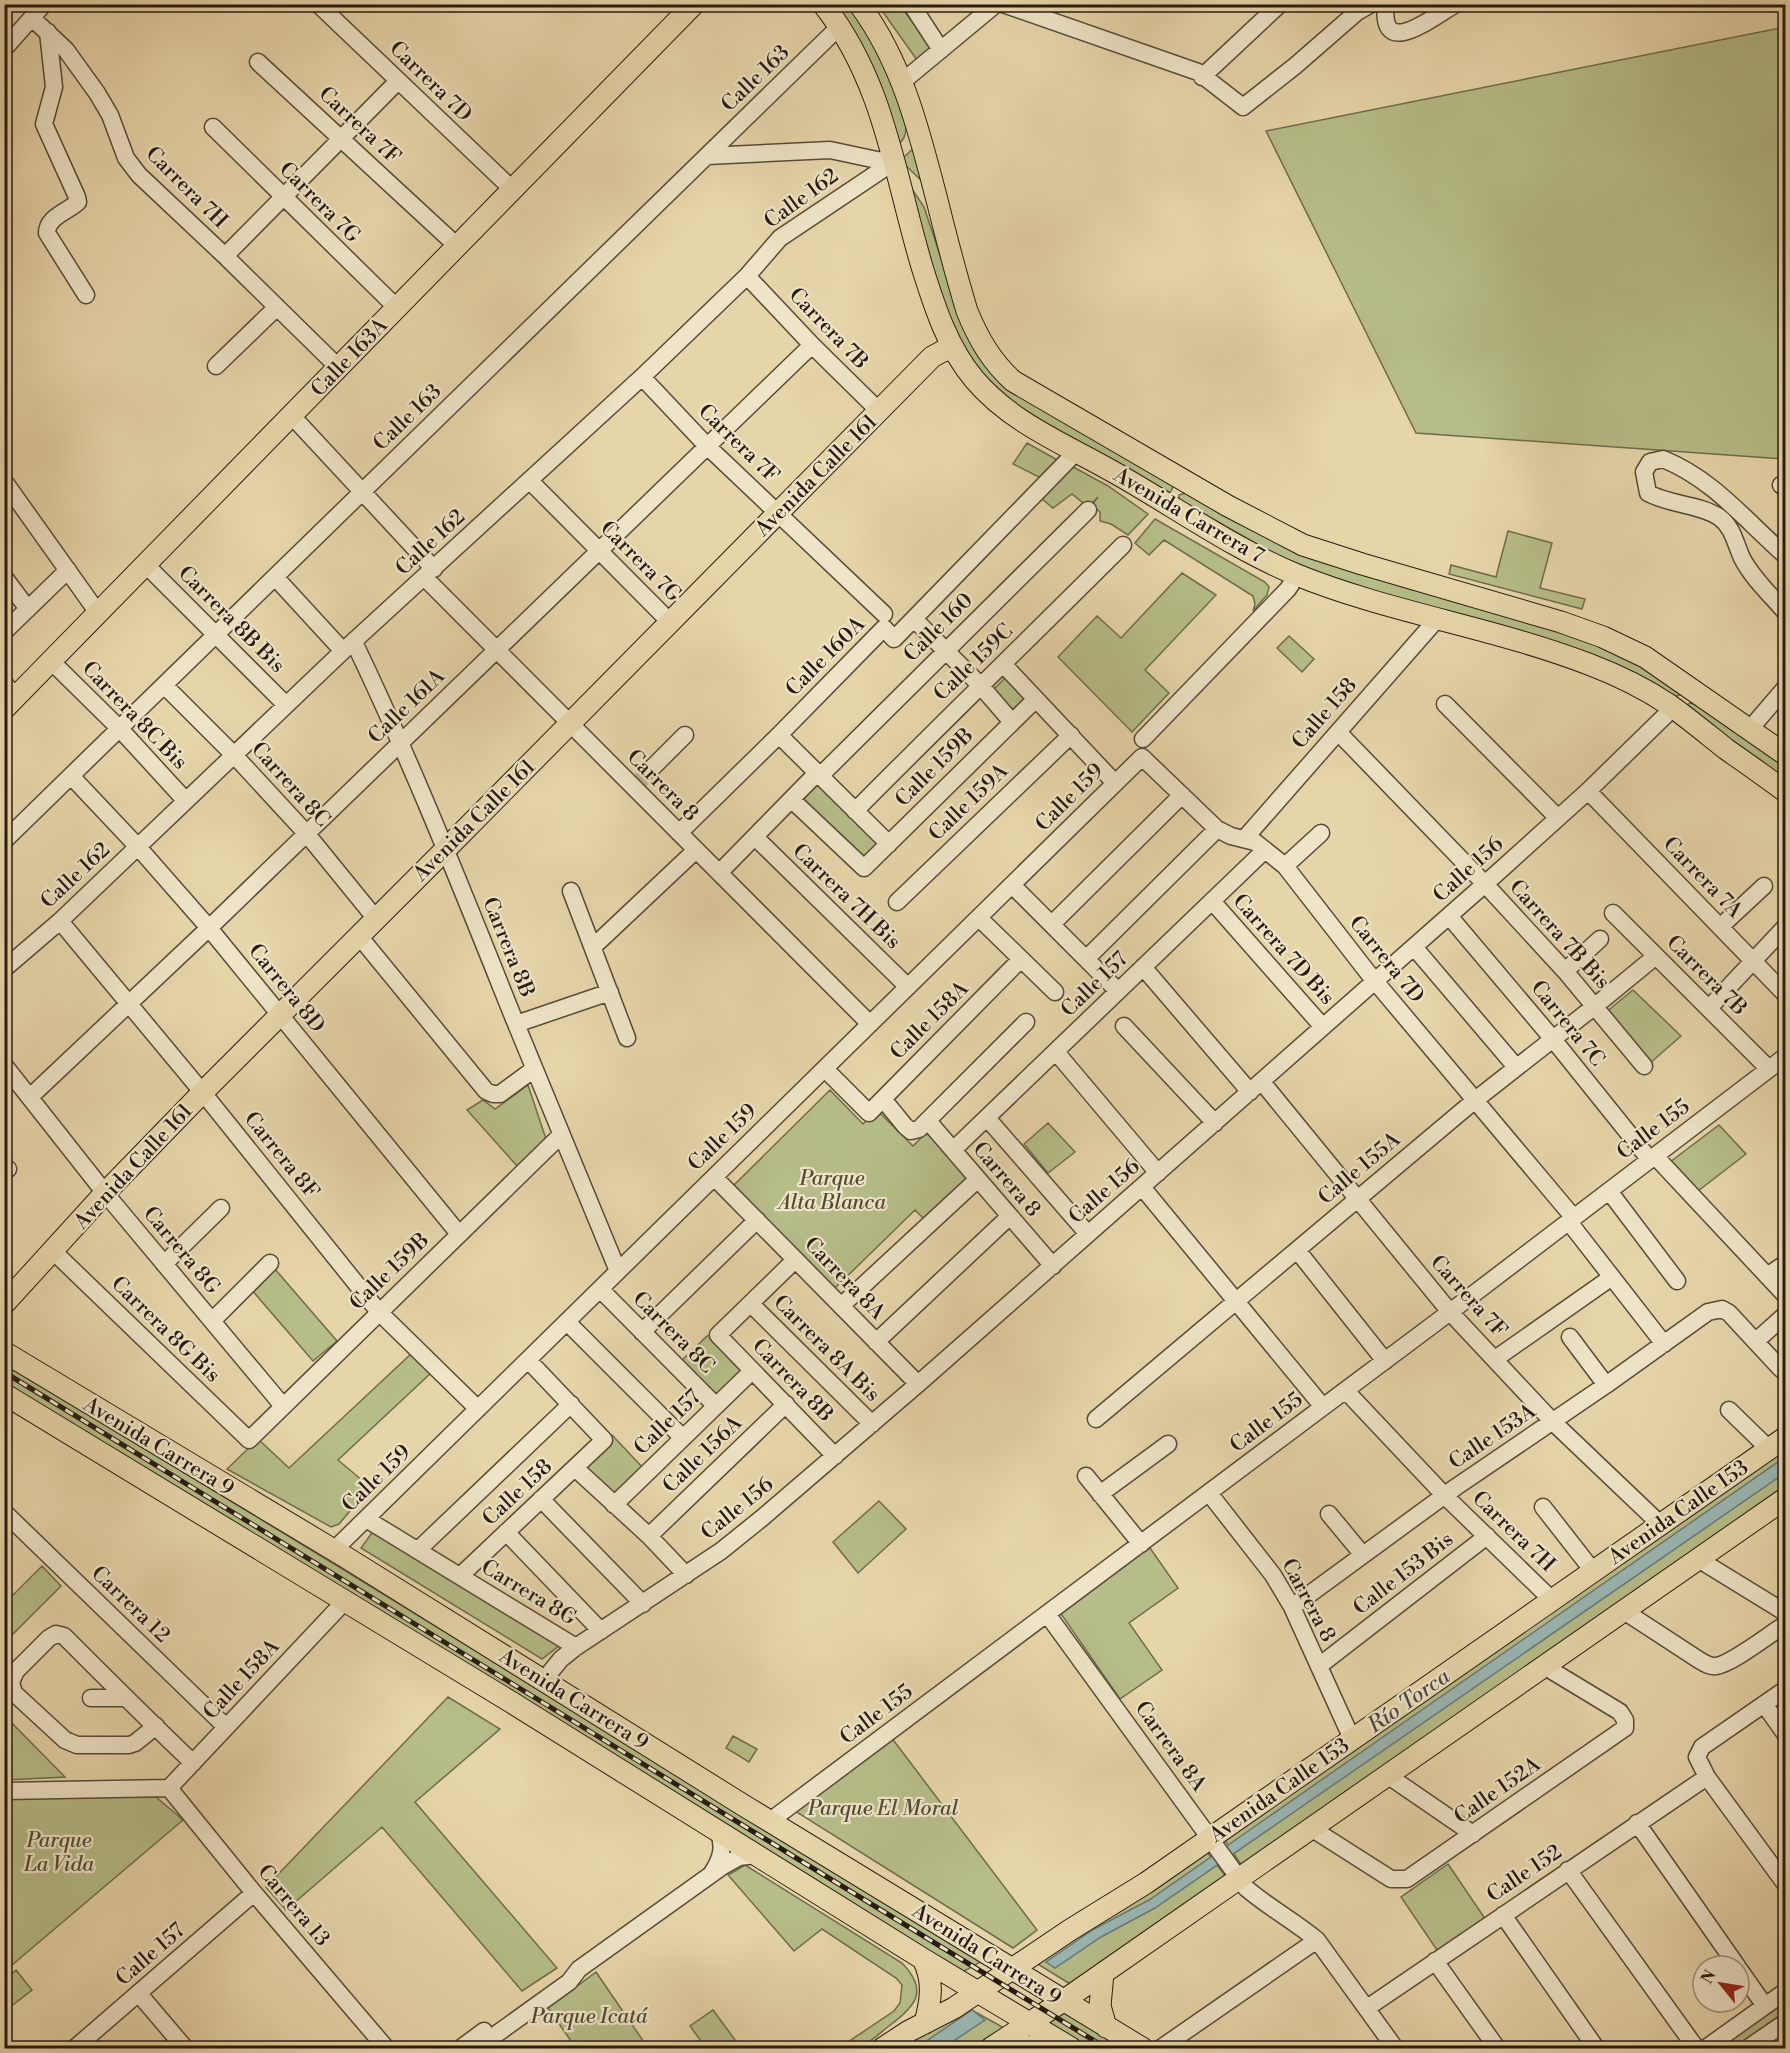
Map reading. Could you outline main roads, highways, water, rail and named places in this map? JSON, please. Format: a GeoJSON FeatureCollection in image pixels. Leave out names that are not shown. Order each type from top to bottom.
{"type":"FeatureCollection","features":[{"type":"Feature","properties":{"kind":"main road","name":"Calle 163A"},"geometry":{"type":"LineString","coordinates":[[8,697],[51,661],[694,4]]}},
{"type":"Feature","properties":{"kind":"main road","name":"Avenida Carrera 7"},"geometry":{"type":"LineString","coordinates":[[823,4],[840,26],[861,62],[872,87],[895,161],[914,239],[930,291],[954,349],[973,378],[1013,416],[1180,510],[1247,551],[1297,575],[1337,590],[1591,664],[1645,690],[1673,708],[1785,792]]}},
{"type":"Feature","properties":{"kind":"main road","name":"Avenida Carrera 7"},"geometry":{"type":"LineString","coordinates":[[859,4],[874,25],[902,82],[919,128],[946,238],[967,311],[978,338],[1002,371],[1013,381],[1075,415],[1217,500],[1282,535],[1374,568],[1561,622],[1621,645],[1645,657],[1785,755]]}},
{"type":"Feature","properties":{"kind":"main road"},"geometry":{"type":"LineString","coordinates":[[919,128],[895,161],[922,187],[946,238]]}},
{"type":"Feature","properties":{"kind":"main road","name":"Avenida Calle 161"},"geometry":{"type":"LineString","coordinates":[[4,1304],[105,1193],[202,1092],[446,849],[932,357],[943,351],[954,349]]}},
{"type":"Feature","properties":{"kind":"main road"},"geometry":{"type":"LineString","coordinates":[[1180,510],[1176,506],[1175,499],[1177,491],[1182,489],[1217,500]]}},
{"type":"Feature","properties":{"kind":"main road"},"geometry":{"type":"LineString","coordinates":[[1673,708],[1679,701],[1694,699],[1742,724]]}},
{"type":"Feature","properties":{"kind":"main road","name":"Avenida Carrera 9"},"geometry":{"type":"LineString","coordinates":[[4,1352],[334,1550],[1142,2049]]}},
{"type":"Feature","properties":{"kind":"main road","name":"Avenida Carrera 9"},"geometry":{"type":"LineString","coordinates":[[4,1394],[512,1702],[718,1832],[1071,2049]]}},
{"type":"Feature","properties":{"kind":"main road","name":"Avenida Calle 153"},"geometry":{"type":"LineString","coordinates":[[884,2049],[909,2031],[982,1994],[1086,1920],[1213,1843],[1352,1739],[1777,1443]]}},
{"type":"Feature","properties":{"kind":"main road"},"geometry":{"type":"LineString","coordinates":[[991,2049],[1103,1973],[1241,1871],[1311,1828],[1785,1498]]}},
{"type":"Feature","properties":{"kind":"main road"},"geometry":{"type":"LineString","coordinates":[[923,1959],[931,1987],[925,2023]]}},
{"type":"Feature","properties":{"kind":"main road"},"geometry":{"type":"LineString","coordinates":[[1103,1973],[1100,2006],[1106,2027]]}},
{"type":"Feature","properties":{"kind":"main road"},"geometry":{"type":"LineString","coordinates":[[1014,2049],[1037,2046],[1058,2049]]}},
{"type":"Feature","properties":{"kind":"water"},"geometry":{"type":"Polygon","coordinates":[[[1785,1457],[1785,1473],[1155,1908],[1101,1937],[1055,1968],[1046,1962],[1094,1929],[1149,1900],[1785,1457]]]}},
{"type":"Feature","properties":{"kind":"water"},"geometry":{"type":"Polygon","coordinates":[[[972,2010],[985,2020],[943,2048],[916,2048],[972,2010]]]}},
{"type":"Feature","properties":{"kind":"tunnel"},"geometry":{"type":"LineString","coordinates":[[640,781],[652,768]]}},
{"type":"Feature","properties":{"kind":"railway"},"geometry":{"type":"LineString","coordinates":[[4,1372],[1106,2048]]}},
{"type":"Feature","properties":{"kind":"park label","name":"Parque Alta Blanca"},"geometry":{"type":"Point","coordinates":[832,1190]}},
{"type":"Feature","properties":{"kind":"park label","name":"Parque El Moral"},"geometry":{"type":"Point","coordinates":[883,1808]}},
{"type":"Feature","properties":{"kind":"park label","name":"Parque La Vida"},"geometry":{"type":"Point","coordinates":[59,1852]}},
{"type":"Feature","properties":{"kind":"park label","name":"Parque Icatá"},"geometry":{"type":"Point","coordinates":[589,2016]}},
{"type":"Feature","properties":{"kind":"water label","name":"Río Torca"},"geometry":{"type":"Point","coordinates":[1408,1700]}}]}
